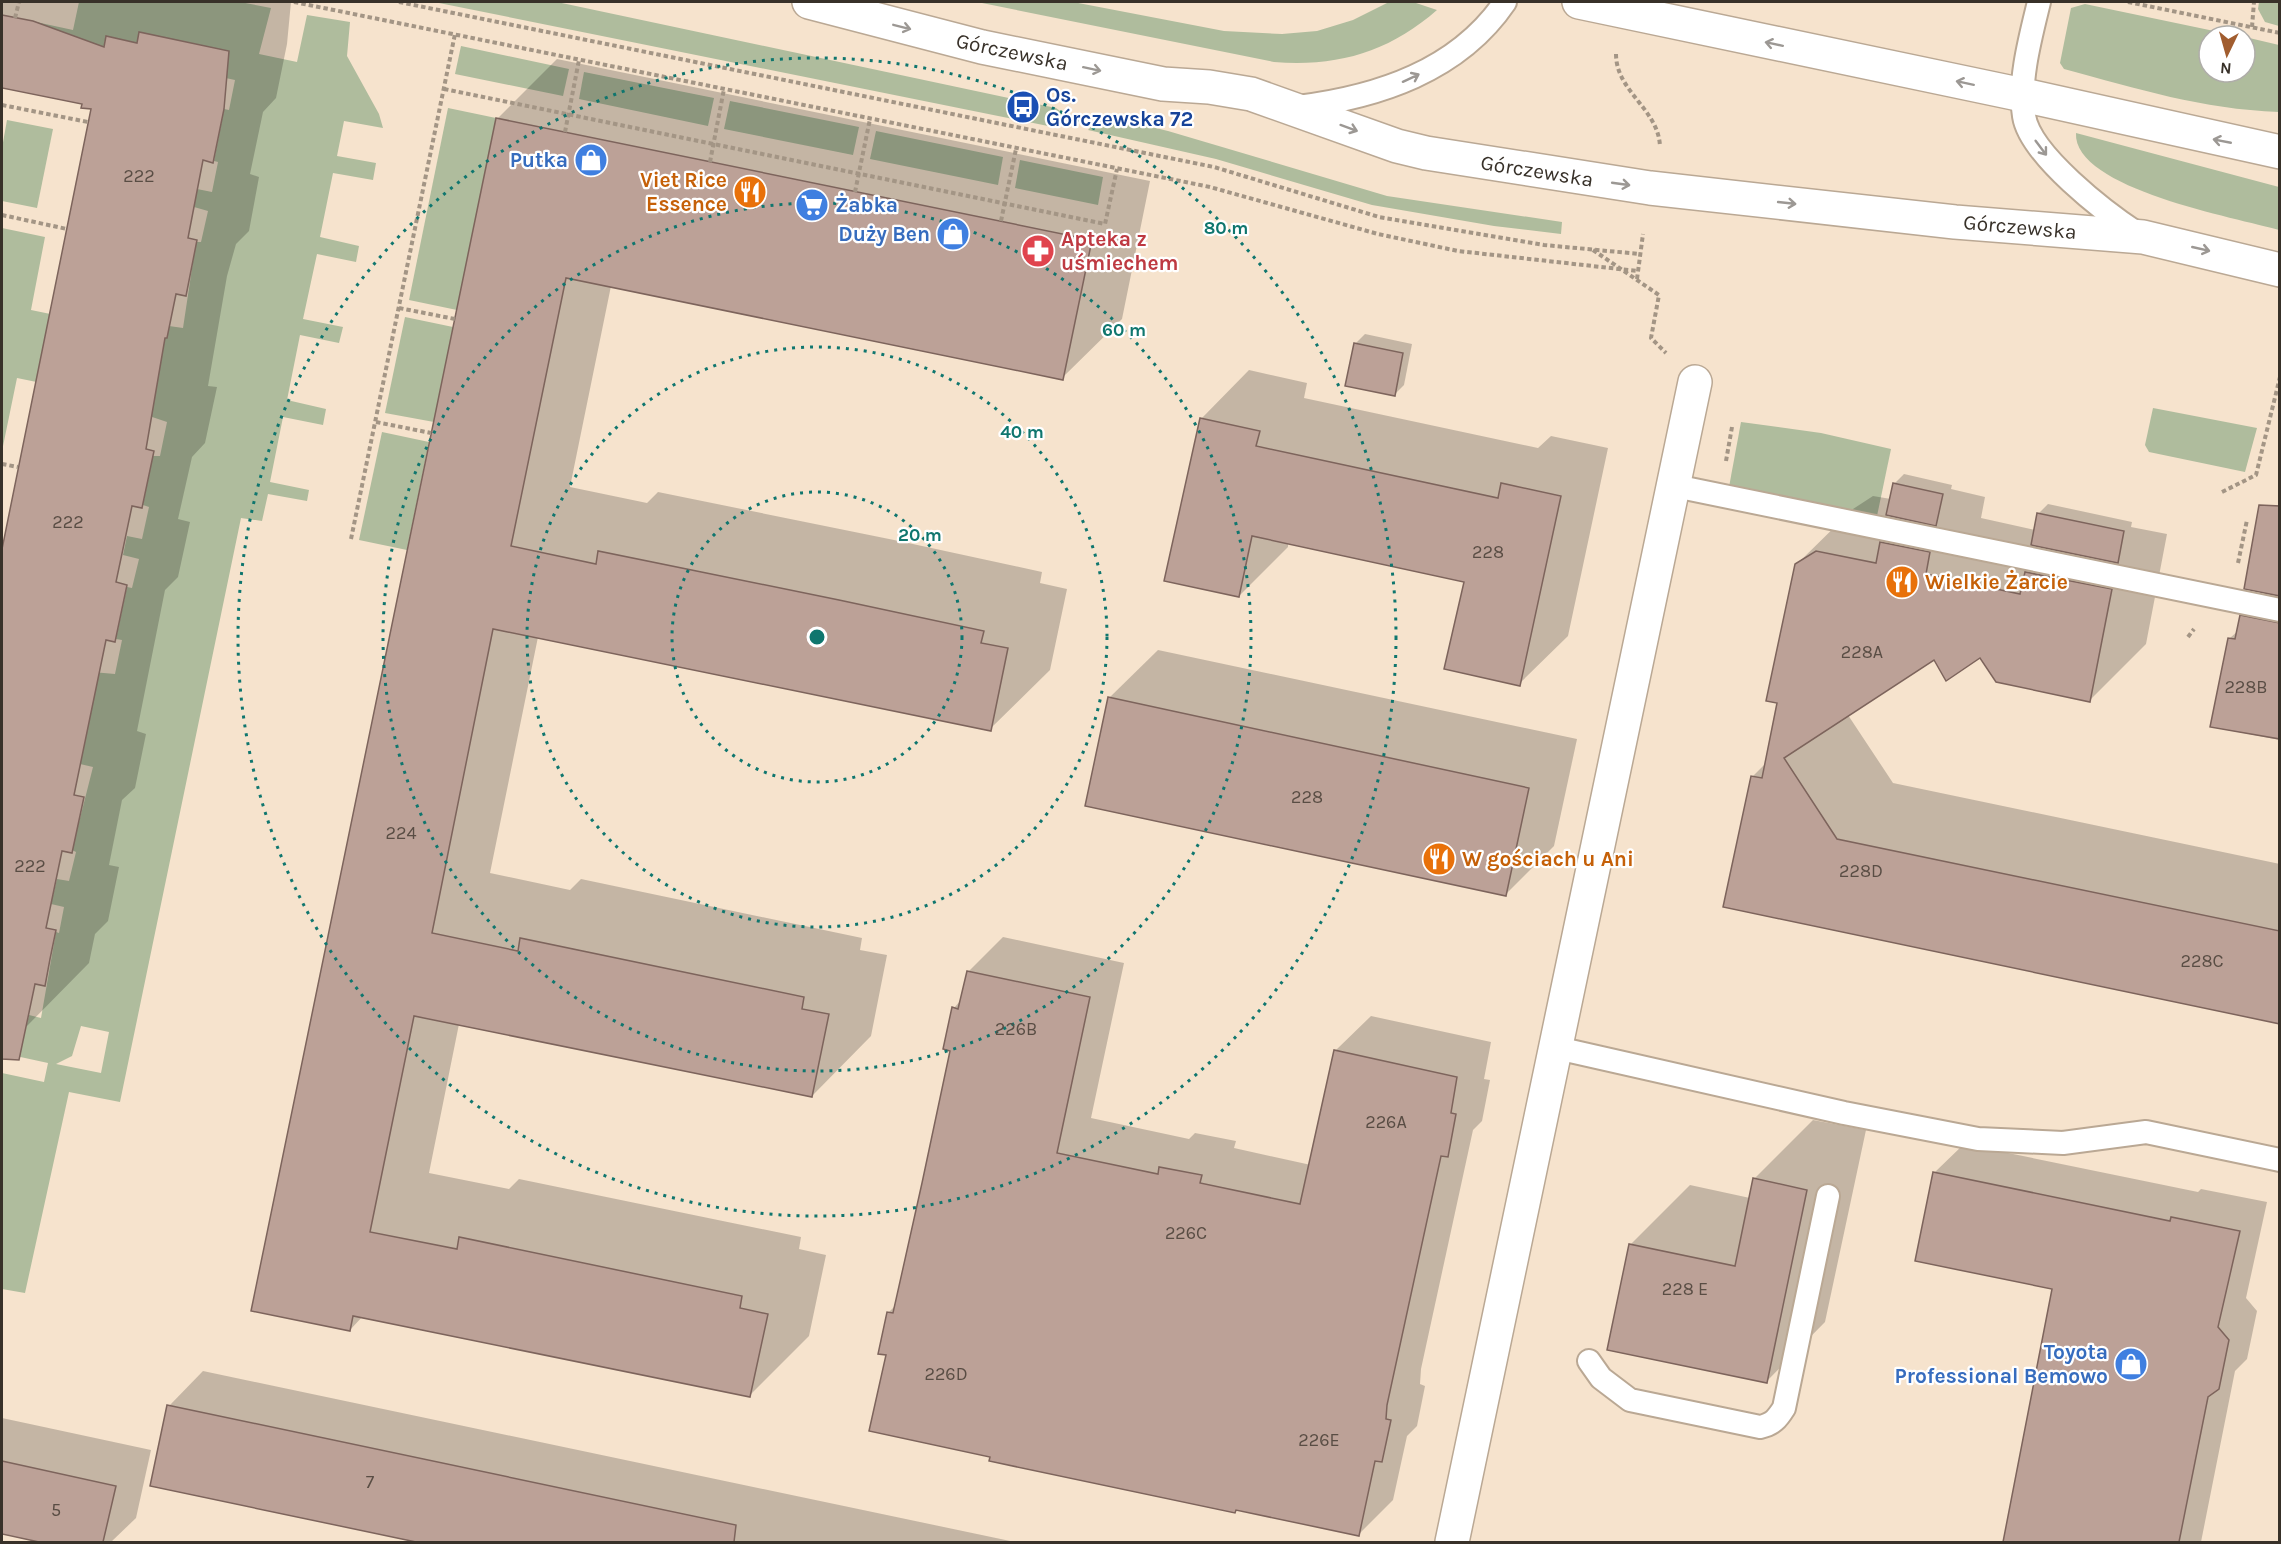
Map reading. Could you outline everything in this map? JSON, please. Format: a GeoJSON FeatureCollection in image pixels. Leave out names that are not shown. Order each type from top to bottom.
{"type":"FeatureCollection","features":[{"type":"Feature","properties":{"kind":"main road","name":"Górczewska"},"geometry":{"type":"LineString","coordinates":[[808,2],[840,7],[982,47],[1163,84],[1209,87],[1251,94],[1397,146],[1524,170],[1650,188],[1955,222],[2143,237],[2280,270]]}},
{"type":"Feature","properties":{"kind":"main road"},"geometry":{"type":"LineString","coordinates":[[1580,2],[2023,95],[2280,152]]}},
{"type":"Feature","properties":{"kind":"main road"},"geometry":{"type":"LineString","coordinates":[[1452,1542],[1695,382]]}},
{"type":"Feature","properties":{"kind":"lane"},"geometry":{"type":"LineString","coordinates":[[1294,108],[1330,103],[1376,92],[1433,68],[1482,31],[1505,2]]}},
{"type":"Feature","properties":{"kind":"lane"},"geometry":{"type":"LineString","coordinates":[[2039,2],[2023,95],[2024,118],[2030,134],[2044,153],[2113,218],[2143,237]]}},
{"type":"Feature","properties":{"kind":"lane"},"geometry":{"type":"LineString","coordinates":[[1675,486],[2280,610]]}},
{"type":"Feature","properties":{"kind":"lane"},"geometry":{"type":"LineString","coordinates":[[1557,1048],[1844,1113],[1978,1139],[2063,1143],[2146,1132],[2280,1160]]}},
{"type":"Feature","properties":{"kind":"lane"},"geometry":{"type":"LineString","coordinates":[[1589,1360],[1601,1378],[1630,1400],[1760,1427],[1770,1425],[1777,1420],[1784,1408],[1828,1196]]}},
{"type":"Feature","properties":{"kind":"path"},"geometry":{"type":"LineString","coordinates":[[15,18],[19,2]]}},
{"type":"Feature","properties":{"kind":"path"},"geometry":{"type":"LineString","coordinates":[[294,2],[1210,187],[1377,234],[1458,251],[1637,271]]}},
{"type":"Feature","properties":{"kind":"path"},"geometry":{"type":"LineString","coordinates":[[399,2],[1214,167],[1379,217],[1544,245],[1640,254]]}},
{"type":"Feature","properties":{"kind":"path"},"geometry":{"type":"LineString","coordinates":[[2128,2],[2237,24]]}},
{"type":"Feature","properties":{"kind":"path"},"geometry":{"type":"LineString","coordinates":[[2252,24],[2254,2]]}},
{"type":"Feature","properties":{"kind":"path"},"geometry":{"type":"LineString","coordinates":[[2257,28],[2280,33]]}},
{"type":"Feature","properties":{"kind":"path"},"geometry":{"type":"LineString","coordinates":[[351,539],[455,34]]}},
{"type":"Feature","properties":{"kind":"path"},"geometry":{"type":"LineString","coordinates":[[1616,53],[1616,67],[1623,82],[1653,120],[1659,135],[1660,148]]}},
{"type":"Feature","properties":{"kind":"path"},"geometry":{"type":"LineString","coordinates":[[565,132],[579,60]]}},
{"type":"Feature","properties":{"kind":"path"},"geometry":{"type":"LineString","coordinates":[[444,88],[1105,224],[1117,168]]}},
{"type":"Feature","properties":{"kind":"path"},"geometry":{"type":"LineString","coordinates":[[710,162],[724,89]]}},
{"type":"Feature","properties":{"kind":"path"},"geometry":{"type":"LineString","coordinates":[[2,105],[88,122]]}},
{"type":"Feature","properties":{"kind":"path"},"geometry":{"type":"LineString","coordinates":[[855,192],[870,118]]}},
{"type":"Feature","properties":{"kind":"path"},"geometry":{"type":"LineString","coordinates":[[1001,221],[1016,148]]}},
{"type":"Feature","properties":{"kind":"path"},"geometry":{"type":"LineString","coordinates":[[2,215],[67,229]]}},
{"type":"Feature","properties":{"kind":"path"},"geometry":{"type":"LineString","coordinates":[[1637,279],[1643,234]]}},
{"type":"Feature","properties":{"kind":"path"},"geometry":{"type":"LineString","coordinates":[[1592,250],[1624,269],[1659,295],[1651,338]]}},
{"type":"Feature","properties":{"kind":"path"},"geometry":{"type":"LineString","coordinates":[[399,308],[455,319]]}},
{"type":"Feature","properties":{"kind":"path"},"geometry":{"type":"LineString","coordinates":[[2222,492],[2256,475],[2280,377]]}},
{"type":"Feature","properties":{"kind":"path"},"geometry":{"type":"LineString","coordinates":[[375,422],[431,433]]}},
{"type":"Feature","properties":{"kind":"path"},"geometry":{"type":"LineString","coordinates":[[2,464],[18,467]]}},
{"type":"Feature","properties":{"kind":"path"},"geometry":{"type":"LineString","coordinates":[[2237,570],[2247,520]]}},
{"type":"Feature","properties":{"kind":"green space"},"geometry":{"type":"Polygon","coordinates":[[[79,2],[240,2],[271,8],[259,54],[297,62],[307,15],[350,22],[347,56],[379,114],[383,128],[344,121],[337,156],[376,163],[373,180],[333,173],[320,237],[359,246],[356,262],[317,254],[303,319],[343,327],[339,343],[300,335],[287,400],[326,409],[323,425],[283,417],[270,482],[309,490],[307,501],[268,494],[262,521],[241,518],[120,1102],[69,1092],[25,1293],[2,1289],[2,1073],[44,1082],[48,1063],[2,1053],[2,1023],[26,1028],[29,1015],[41,1018],[56,932],[59,933],[64,907],[51,904],[57,879],[69,881],[76,852],[72,850],[93,767],[80,764],[54,734],[2,723],[2,664],[115,674],[122,640],[116,639],[127,587],[132,588],[139,559],[123,555],[127,536],[142,539],[149,507],[143,505],[153,456],[160,456],[167,422],[66,388],[17,378],[2,451],[2,228],[45,237],[31,310],[167,338],[169,326],[183,328],[196,242],[201,242],[208,211],[194,207],[197,189],[212,192],[218,162],[214,161],[224,109],[229,110],[235,80],[221,77],[167,38],[139,32],[137,43],[106,36],[103,49],[22,90],[36,22],[73,30],[79,2]],[[81,1026],[72,1056],[56,1064],[101,1073],[109,1032],[81,1026]]]}},
{"type":"Feature","properties":{"kind":"green space"},"geometry":{"type":"Polygon","coordinates":[[[434,2],[557,2],[1056,108],[1064,114],[1053,127],[434,2]]]}},
{"type":"Feature","properties":{"kind":"green space"},"geometry":{"type":"Polygon","coordinates":[[[977,2],[1073,2],[1224,31],[1282,34],[1317,31],[1353,20],[1389,2],[1413,2],[1437,10],[1400,37],[1362,54],[1320,62],[1297,63],[1274,62],[977,2]]]}},
{"type":"Feature","properties":{"kind":"green space"},"geometry":{"type":"Polygon","coordinates":[[[2259,2],[2279,2],[2279,26],[2265,22],[2258,9],[2259,2]]]}},
{"type":"Feature","properties":{"kind":"green space"},"geometry":{"type":"Polygon","coordinates":[[[2085,4],[2197,27],[2197,84],[2257,84],[2257,40],[2279,45],[2279,112],[2196,102],[2144,91],[2064,69],[2060,63],[2071,8],[2085,4]]]}},
{"type":"Feature","properties":{"kind":"green space"},"geometry":{"type":"Polygon","coordinates":[[[461,46],[569,69],[563,96],[455,74],[461,46]]]}},
{"type":"Feature","properties":{"kind":"green space"},"geometry":{"type":"Polygon","coordinates":[[[584,72],[714,98],[708,126],[579,99],[584,72]]]}},
{"type":"Feature","properties":{"kind":"green space"},"geometry":{"type":"Polygon","coordinates":[[[730,101],[859,127],[853,155],[724,129],[730,101]]]}},
{"type":"Feature","properties":{"kind":"green space"},"geometry":{"type":"Polygon","coordinates":[[[448,108],[496,118],[457,310],[409,300],[448,108]]]}},
{"type":"Feature","properties":{"kind":"green space"},"geometry":{"type":"Polygon","coordinates":[[[1102,115],[1168,131],[1387,196],[1562,222],[1561,234],[1494,226],[1372,205],[1216,159],[1088,130],[1102,115]]]}},
{"type":"Feature","properties":{"kind":"green space"},"geometry":{"type":"Polygon","coordinates":[[[7,120],[53,129],[37,208],[2,201],[2,148],[7,120]]]}},
{"type":"Feature","properties":{"kind":"green space"},"geometry":{"type":"Polygon","coordinates":[[[876,131],[1003,157],[998,185],[870,159],[876,131]]]}},
{"type":"Feature","properties":{"kind":"green space"},"geometry":{"type":"Polygon","coordinates":[[[2076,133],[2279,187],[2279,230],[2196,209],[2128,185],[2101,170],[2082,153],[2076,133]]]}},
{"type":"Feature","properties":{"kind":"green space"},"geometry":{"type":"Polygon","coordinates":[[[1020,160],[1103,177],[1098,205],[1015,188],[1020,160]]]}},
{"type":"Feature","properties":{"kind":"green space"},"geometry":{"type":"Polygon","coordinates":[[[405,317],[453,327],[434,422],[385,413],[405,317]]]}},
{"type":"Feature","properties":{"kind":"green space"},"geometry":{"type":"Polygon","coordinates":[[[2153,408],[2257,428],[2245,472],[2149,452],[2145,445],[2153,408]]]}},
{"type":"Feature","properties":{"kind":"green space"},"geometry":{"type":"Polygon","coordinates":[[[1741,422],[1821,433],[1891,449],[1877,516],[1729,487],[1741,422]]]}},
{"type":"Feature","properties":{"kind":"green space"},"geometry":{"type":"Polygon","coordinates":[[[382,432],[429,442],[407,550],[359,540],[382,432]]]}},
{"type":"Feature","properties":{"kind":"building"},"geometry":{"type":"Polygon","coordinates":[[[2,15],[33,21],[104,47],[106,36],[137,43],[139,32],[229,51],[224,109],[213,163],[203,160],[188,238],[197,240],[186,296],[176,294],[167,338],[165,338],[146,449],[154,451],[142,508],[132,506],[116,582],[127,585],[115,642],[106,640],[74,795],[84,797],[72,853],[62,851],[46,928],[56,930],[45,986],[35,984],[19,1060],[2,1059],[2,549],[91,109],[81,108],[82,104],[2,88],[2,15]]]}},
{"type":"Feature","properties":{"kind":"building"},"geometry":{"type":"Polygon","coordinates":[[[496,118],[1092,240],[1063,380],[566,278],[511,546],[596,564],[598,551],[839,600],[984,631],[981,643],[1008,648],[991,731],[493,629],[432,933],[518,951],[520,938],[804,997],[802,1009],[829,1014],[812,1097],[414,1016],[370,1232],[457,1249],[459,1237],[742,1296],[740,1308],[768,1314],[750,1397],[353,1316],[350,1331],[251,1311],[496,118]]]}},
{"type":"Feature","properties":{"kind":"building"},"geometry":{"type":"Polygon","coordinates":[[[1354,343],[1403,353],[1395,396],[1345,386],[1354,343]]]}},
{"type":"Feature","properties":{"kind":"building"},"geometry":{"type":"Polygon","coordinates":[[[1200,418],[1260,431],[1256,446],[1498,498],[1501,483],[1561,496],[1520,686],[1444,669],[1464,582],[1252,536],[1239,597],[1164,581],[1200,418]]]}},
{"type":"Feature","properties":{"kind":"building"},"geometry":{"type":"Polygon","coordinates":[[[1893,483],[1943,494],[1936,526],[1886,515],[1893,483]]]}},
{"type":"Feature","properties":{"kind":"building"},"geometry":{"type":"Polygon","coordinates":[[[2259,505],[2280,506],[2280,596],[2244,589],[2259,505]]]}},
{"type":"Feature","properties":{"kind":"building"},"geometry":{"type":"Polygon","coordinates":[[[2037,513],[2124,531],[2118,563],[2031,545],[2037,513]]]}},
{"type":"Feature","properties":{"kind":"building"},"geometry":{"type":"Polygon","coordinates":[[[1880,542],[1930,552],[1926,574],[2020,594],[2025,572],[2112,589],[2090,702],[1996,682],[1980,658],[1946,681],[1934,660],[1784,758],[1837,839],[2280,931],[2280,1024],[1723,907],[1751,776],[1762,778],[1777,703],[1766,701],[1795,564],[1816,551],[1876,563],[1880,542]]]}},
{"type":"Feature","properties":{"kind":"building"},"geometry":{"type":"Polygon","coordinates":[[[2240,615],[2280,623],[2280,739],[2210,727],[2228,638],[2235,639],[2240,615]]]}},
{"type":"Feature","properties":{"kind":"building"},"geometry":{"type":"Polygon","coordinates":[[[1108,697],[1529,788],[1506,896],[1085,806],[1108,697]]]}},
{"type":"Feature","properties":{"kind":"building"},"geometry":{"type":"Polygon","coordinates":[[[967,971],[1090,997],[1057,1153],[1158,1174],[1159,1167],[1202,1175],[1200,1183],[1300,1204],[1334,1050],[1457,1077],[1451,1113],[1456,1114],[1448,1157],[1441,1156],[1387,1405],[1386,1419],[1391,1420],[1382,1462],[1375,1461],[1359,1536],[1236,1510],[1235,1513],[989,1461],[990,1457],[869,1431],[886,1355],[878,1354],[887,1312],[893,1313],[922,1183],[950,1051],[943,1049],[952,1007],[958,1009],[967,971]]]}},
{"type":"Feature","properties":{"kind":"building","name":"Toyota Professional Bemowo"},"geometry":{"type":"Polygon","coordinates":[[[1933,1172],[2170,1221],[2171,1217],[2240,1231],[2218,1327],[2229,1340],[2219,1389],[2208,1397],[2179,1542],[2003,1542],[2052,1289],[1915,1261],[1933,1172]]]}},
{"type":"Feature","properties":{"kind":"building"},"geometry":{"type":"Polygon","coordinates":[[[1753,1178],[1807,1190],[1767,1383],[1607,1350],[1629,1244],[1735,1266],[1753,1178]]]}},
{"type":"Feature","properties":{"kind":"building"},"geometry":{"type":"Polygon","coordinates":[[[167,1405],[736,1525],[734,1542],[416,1542],[150,1486],[167,1405]]]}},
{"type":"Feature","properties":{"kind":"building"},"geometry":{"type":"Polygon","coordinates":[[[2,1461],[116,1486],[103,1542],[39,1542],[2,1534],[2,1461]]]}},
{"type":"Feature","properties":{"kind":"place","name":"Os. Górczewska 72"},"geometry":{"type":"Point","coordinates":[1023,107]}},
{"type":"Feature","properties":{"kind":"place","name":"Putka"},"geometry":{"type":"Point","coordinates":[591,160]}},
{"type":"Feature","properties":{"kind":"place","name":"Viet Rice Essence"},"geometry":{"type":"Point","coordinates":[750,192]}},
{"type":"Feature","properties":{"kind":"place","name":"Żabka"},"geometry":{"type":"Point","coordinates":[812,205]}},
{"type":"Feature","properties":{"kind":"place","name":"Duży Ben"},"geometry":{"type":"Point","coordinates":[953,234]}},
{"type":"Feature","properties":{"kind":"place","name":"Apteka z uśmiechem"},"geometry":{"type":"Point","coordinates":[1038,251]}},
{"type":"Feature","properties":{"kind":"place","name":"Wielkie Żarcie"},"geometry":{"type":"Point","coordinates":[1902,582]}},
{"type":"Feature","properties":{"kind":"place","name":"W gościach u Ani"},"geometry":{"type":"Point","coordinates":[1439,859]}},
{"type":"Feature","properties":{"kind":"place","name":"Toyota Professional Bemowo"},"geometry":{"type":"Point","coordinates":[2131,1364]}}]}
